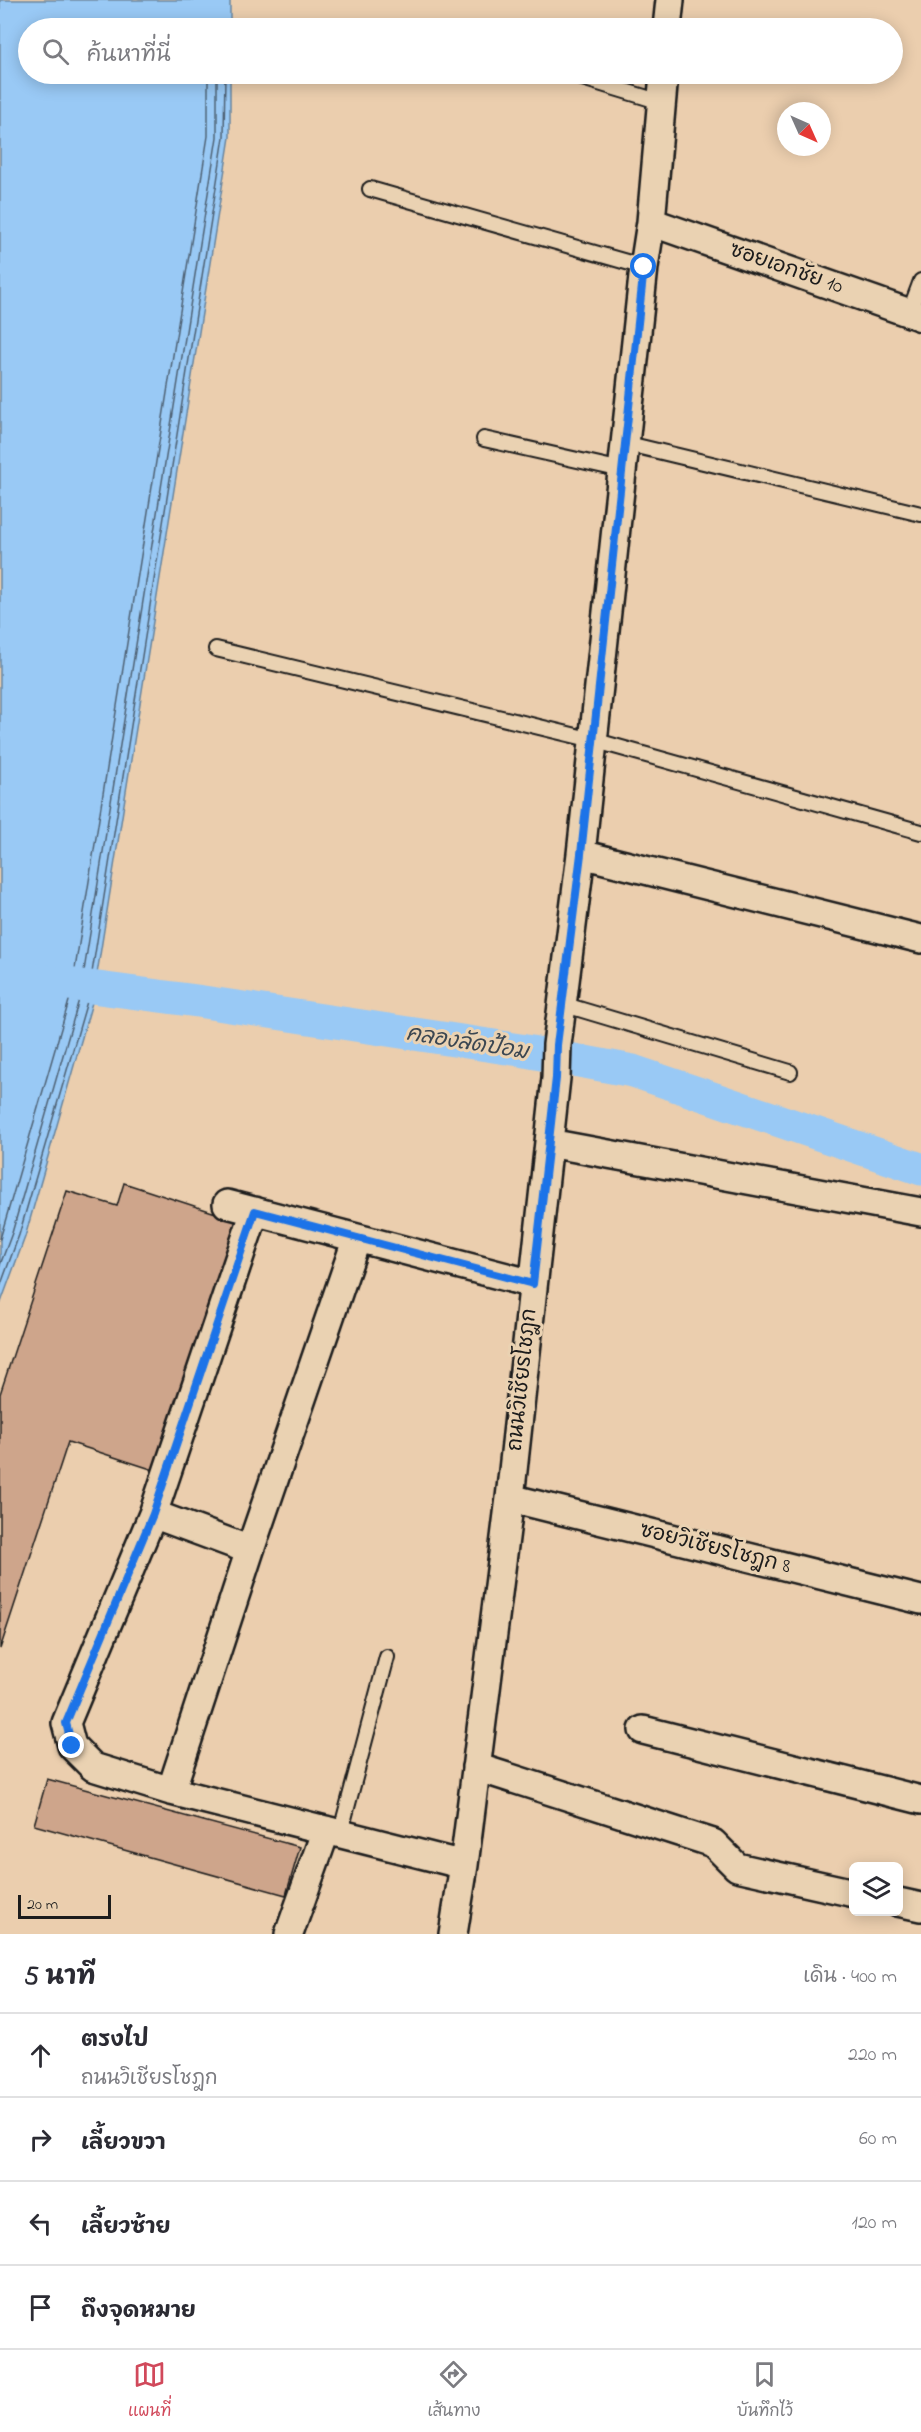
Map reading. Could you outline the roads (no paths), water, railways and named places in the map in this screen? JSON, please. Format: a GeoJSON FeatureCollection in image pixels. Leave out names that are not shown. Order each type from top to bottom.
{"type":"FeatureCollection","features":[{"type":"Feature","properties":{"kind":"street"},"geometry":{"type":"LineString","coordinates":[[668,18],[670,0]]}},
{"type":"Feature","properties":{"kind":"street","name":"ถนนวิเชียรโชฎก"},"geometry":{"type":"LineString","coordinates":[[453,1934],[464,1865],[510,1498],[556,1078],[557,1045],[581,854],[623,456],[651,222],[662,84]]}},
{"type":"Feature","properties":{"kind":"street","name":"ซอยเอกชัย 10"},"geometry":{"type":"LineString","coordinates":[[651,222],[915,315]]}},
{"type":"Feature","properties":{"kind":"street"},"geometry":{"type":"LineString","coordinates":[[581,854],[921,939]]}},
{"type":"Feature","properties":{"kind":"street"},"geometry":{"type":"LineString","coordinates":[[549,1143],[921,1212]]}},
{"type":"Feature","properties":{"kind":"street"},"geometry":{"type":"LineString","coordinates":[[227,1204],[533,1284]]}},
{"type":"Feature","properties":{"kind":"street"},"geometry":{"type":"LineString","coordinates":[[255,1211],[153,1514],[66,1723],[72,1746],[93,1767],[171,1791],[464,1865]]}},
{"type":"Feature","properties":{"kind":"street"},"geometry":{"type":"LineString","coordinates":[[171,1791],[250,1550],[357,1238]]}},
{"type":"Feature","properties":{"kind":"street","name":"ซอยวิเชียรโชฎก 8"},"geometry":{"type":"LineString","coordinates":[[510,1498],[921,1600]]}},
{"type":"Feature","properties":{"kind":"street"},"geometry":{"type":"LineString","coordinates":[[153,1514],[250,1550]]}},
{"type":"Feature","properties":{"kind":"street"},"geometry":{"type":"LineString","coordinates":[[643,1730],[921,1800]]}},
{"type":"Feature","properties":{"kind":"street"},"geometry":{"type":"LineString","coordinates":[[476,1767],[713,1843],[737,1867],[849,1892]]}},
{"type":"Feature","properties":{"kind":"street"},"geometry":{"type":"LineString","coordinates":[[289,1934],[333,1832]]}},
{"type":"Feature","properties":{"kind":"street"},"geometry":{"type":"LineString","coordinates":[[903,1903],[921,1907]]}},
{"type":"Feature","properties":{"kind":"lane"},"geometry":{"type":"LineString","coordinates":[[602,84],[661,102]]}},
{"type":"Feature","properties":{"kind":"lane"},"geometry":{"type":"LineString","coordinates":[[370,189],[644,267]]}},
{"type":"Feature","properties":{"kind":"lane"},"geometry":{"type":"LineString","coordinates":[[915,315],[921,281]]}},
{"type":"Feature","properties":{"kind":"lane"},"geometry":{"type":"LineString","coordinates":[[484,439],[623,456],[921,514]]}},
{"type":"Feature","properties":{"kind":"lane"},"geometry":{"type":"LineString","coordinates":[[216,649],[593,740],[921,832]]}},
{"type":"Feature","properties":{"kind":"lane"},"geometry":{"type":"LineString","coordinates":[[562,1004],[790,1072]]}},
{"type":"Feature","properties":{"kind":"lane"},"geometry":{"type":"LineString","coordinates":[[333,1832],[387,1656]]}},
{"type":"Feature","properties":{"kind":"water"},"geometry":{"type":"Polygon","coordinates":[[[0,0],[230,0],[230,18],[18,18],[18,84],[230,84],[230,137],[93,999],[25,1237],[0,1305],[0,0]]]}},
{"type":"Feature","properties":{"kind":"waterway","name":"คลองลัดป้อม"},"geometry":{"type":"LineString","coordinates":[[0,975],[197,1001],[520,1050],[633,1071],[921,1169]]}}]}
